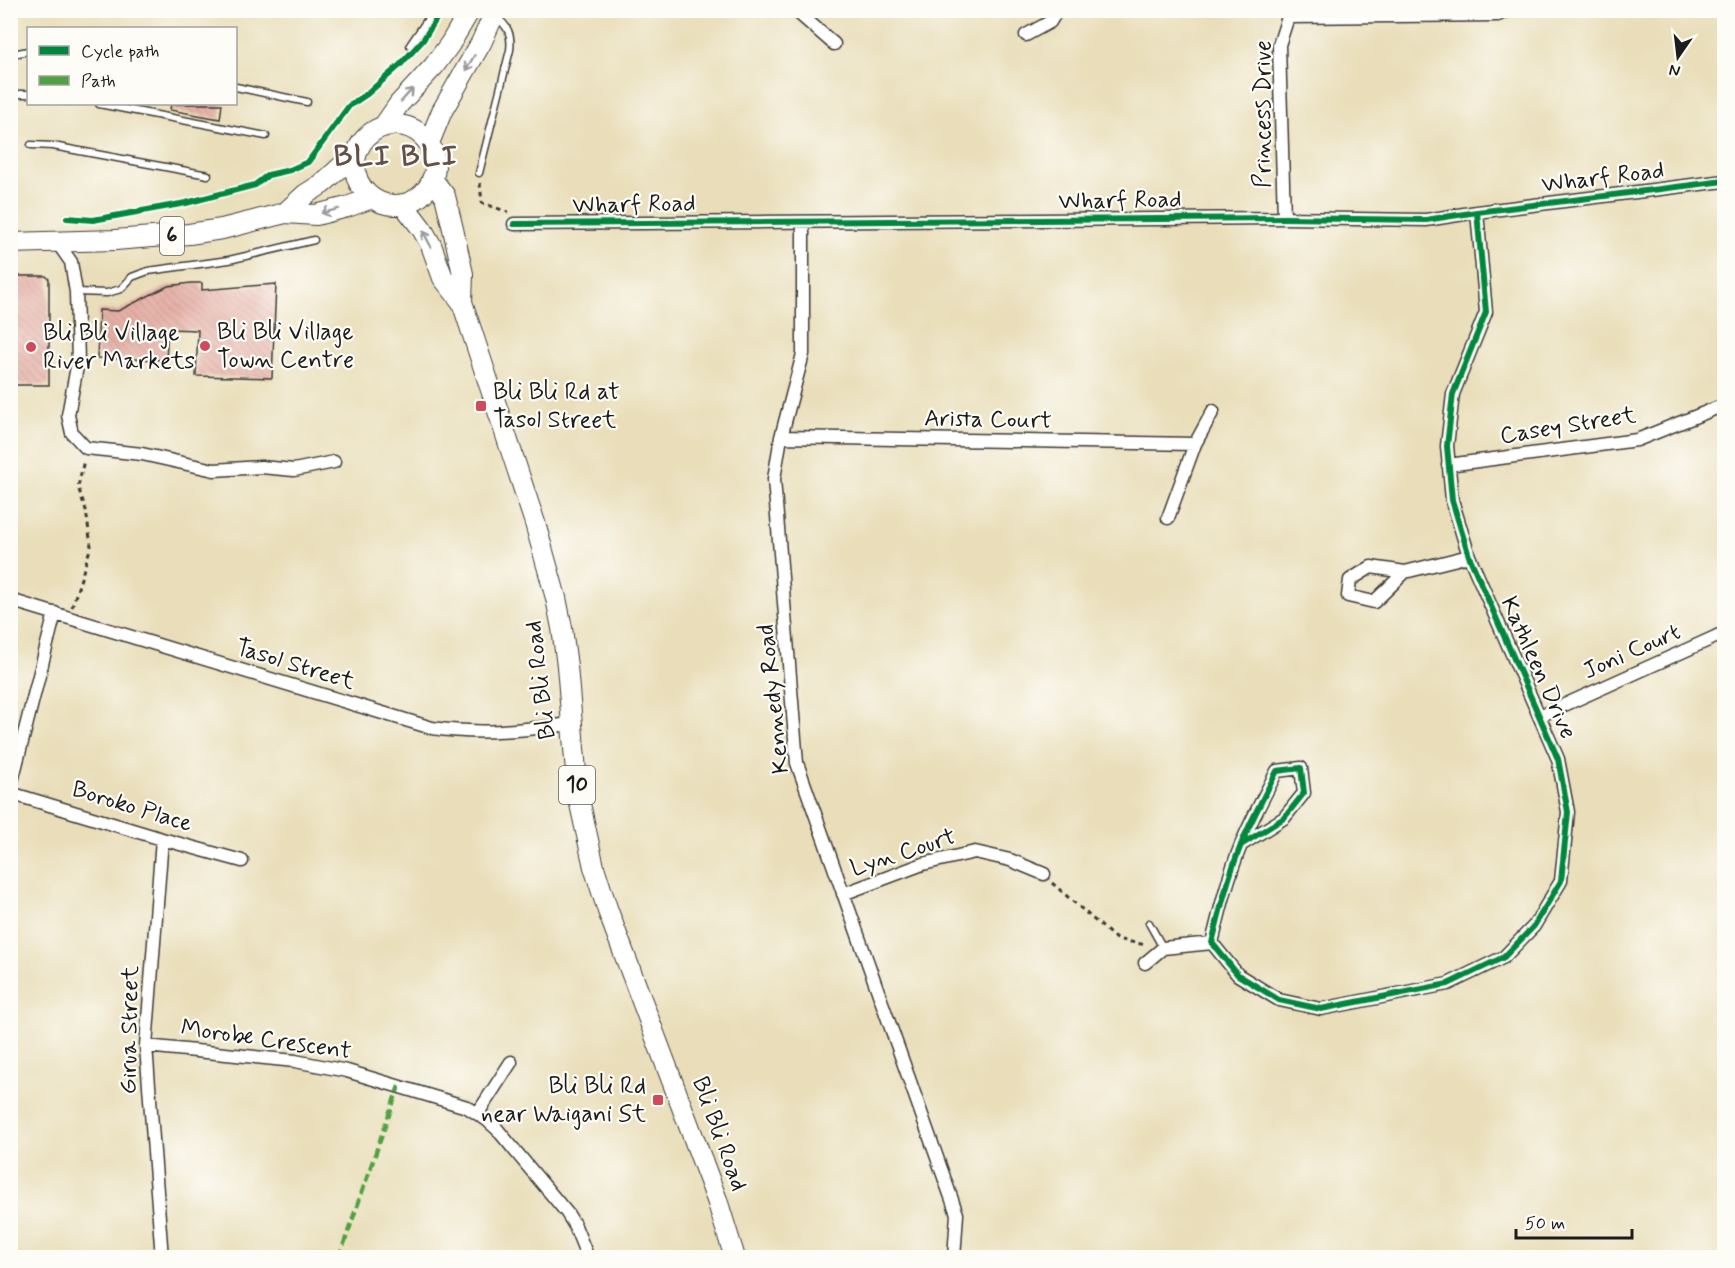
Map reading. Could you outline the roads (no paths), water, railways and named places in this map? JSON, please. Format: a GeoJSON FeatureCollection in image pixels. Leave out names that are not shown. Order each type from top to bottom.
{"type":"FeatureCollection","features":[{"type":"Feature","properties":{"kind":"main road","name":"6"},"geometry":{"type":"LineString","coordinates":[[285,213],[342,166],[355,161],[364,140],[383,127],[399,104],[434,66],[470,10]]}},
{"type":"Feature","properties":{"kind":"main road"},"geometry":{"type":"LineString","coordinates":[[429,143],[442,111],[469,66],[493,12]]}},
{"type":"Feature","properties":{"kind":"main road"},"geometry":{"type":"LineString","coordinates":[[355,161],[358,182],[372,198],[382,203],[403,204],[415,200],[426,191],[435,167],[434,155],[429,143],[409,128],[396,125],[383,127]]}},
{"type":"Feature","properties":{"kind":"main road","name":"Bli Bli Road"},"geometry":{"type":"LineString","coordinates":[[432,179],[445,196],[463,274],[462,302],[548,566],[562,628],[578,795],[594,867],[608,911],[717,1200],[735,1257]]}},
{"type":"Feature","properties":{"kind":"main road","name":"6"},"geometry":{"type":"LineString","coordinates":[[10,243],[140,239],[189,234],[222,229],[285,213],[316,214],[372,198]]}},
{"type":"Feature","properties":{"kind":"main road","name":"Bli Bli Road"},"geometry":{"type":"LineString","coordinates":[[403,204],[431,245],[443,278],[462,302]]}},
{"type":"Feature","properties":{"kind":"street"},"geometry":{"type":"LineString","coordinates":[[795,10],[834,44]]}},
{"type":"Feature","properties":{"kind":"street"},"geometry":{"type":"LineString","coordinates":[[1026,35],[1050,22],[1057,10]]}},
{"type":"Feature","properties":{"kind":"street"},"geometry":{"type":"LineString","coordinates":[[1287,14],[1497,15],[1509,10]]}},
{"type":"Feature","properties":{"kind":"street","name":"Princess Drive"},"geometry":{"type":"LineString","coordinates":[[1284,218],[1279,45],[1287,14]]}},
{"type":"Feature","properties":{"kind":"street","name":"Wharf Road"},"geometry":{"type":"LineString","coordinates":[[514,224],[1284,218],[1426,220],[1725,181]]}},
{"type":"Feature","properties":{"kind":"street","name":"Kathleen Drive"},"geometry":{"type":"LineString","coordinates":[[1212,943],[1238,975],[1279,1000],[1321,1009],[1448,984],[1504,957],[1534,926],[1561,881],[1568,812],[1558,759],[1469,556],[1452,500],[1446,446],[1453,394],[1486,312],[1477,212]]}},
{"type":"Feature","properties":{"kind":"street","name":"Kennedy Road"},"geometry":{"type":"LineString","coordinates":[[803,222],[803,354],[781,437],[774,479],[797,764],[957,1214],[955,1257]]}},
{"type":"Feature","properties":{"kind":"street"},"geometry":{"type":"LineString","coordinates":[[57,242],[71,262],[76,292],[78,361],[68,416],[72,433],[86,448],[142,454],[214,470],[261,466],[294,470],[334,462]]}},
{"type":"Feature","properties":{"kind":"street","name":"Casey Street"},"geometry":{"type":"LineString","coordinates":[[1448,465],[1637,440],[1725,405]]}},
{"type":"Feature","properties":{"kind":"street"},"geometry":{"type":"LineString","coordinates":[[1168,518],[1195,444],[1213,411]]}},
{"type":"Feature","properties":{"kind":"street","name":"Arista Court"},"geometry":{"type":"LineString","coordinates":[[781,437],[1195,444]]}},
{"type":"Feature","properties":{"kind":"street"},"geometry":{"type":"LineString","coordinates":[[1405,572],[1469,556]]}},
{"type":"Feature","properties":{"kind":"street","name":"Tasol Street"},"geometry":{"type":"LineString","coordinates":[[10,600],[432,728],[489,733],[572,724]]}},
{"type":"Feature","properties":{"kind":"street"},"geometry":{"type":"LineString","coordinates":[[10,791],[55,613]]}},
{"type":"Feature","properties":{"kind":"street","name":"Joni Court"},"geometry":{"type":"LineString","coordinates":[[1540,716],[1725,634]]}},
{"type":"Feature","properties":{"kind":"street"},"geometry":{"type":"LineString","coordinates":[[1145,963],[1163,948],[1212,943],[1226,888],[1241,845],[1277,771],[1302,768],[1304,793],[1284,818],[1241,845]]}},
{"type":"Feature","properties":{"kind":"street","name":"Boroko Place"},"geometry":{"type":"LineString","coordinates":[[10,791],[162,839],[242,861]]}},
{"type":"Feature","properties":{"kind":"street","name":"Girua Street"},"geometry":{"type":"LineString","coordinates":[[162,839],[146,1046],[162,1257]]}},
{"type":"Feature","properties":{"kind":"street","name":"Lyn Court"},"geometry":{"type":"LineString","coordinates":[[843,894],[923,864],[975,852],[1010,860],[1044,874]]}},
{"type":"Feature","properties":{"kind":"street","name":"Morobe Crescent"},"geometry":{"type":"LineString","coordinates":[[146,1046],[321,1065],[467,1107],[497,1129],[567,1213],[588,1257]]}},
{"type":"Feature","properties":{"kind":"street"},"geometry":{"type":"LineString","coordinates":[[478,1113],[511,1062]]}},
{"type":"Feature","properties":{"kind":"lane"},"geometry":{"type":"LineString","coordinates":[[410,45],[434,10]]}},
{"type":"Feature","properties":{"kind":"lane"},"geometry":{"type":"LineString","coordinates":[[479,173],[511,41],[506,24],[493,12]]}},
{"type":"Feature","properties":{"kind":"lane"},"geometry":{"type":"LineString","coordinates":[[13,54],[27,51]]}},
{"type":"Feature","properties":{"kind":"lane"},"geometry":{"type":"LineString","coordinates":[[237,87],[307,102]]}},
{"type":"Feature","properties":{"kind":"lane"},"geometry":{"type":"LineString","coordinates":[[20,94],[27,93]]}},
{"type":"Feature","properties":{"kind":"lane"},"geometry":{"type":"LineString","coordinates":[[104,105],[266,136]]}},
{"type":"Feature","properties":{"kind":"lane"},"geometry":{"type":"LineString","coordinates":[[31,145],[53,146],[208,175]]}},
{"type":"Feature","properties":{"kind":"lane"},"geometry":{"type":"LineString","coordinates":[[76,292],[107,293],[121,289],[132,277],[148,271],[229,260],[314,240]]}},
{"type":"Feature","properties":{"kind":"lane"},"geometry":{"type":"LineString","coordinates":[[1149,923],[1163,948]]}},
{"type":"Feature","properties":{"kind":"place","name":"Bli Bli Village Town Centre"},"geometry":{"type":"Point","coordinates":[205,346]}},
{"type":"Feature","properties":{"kind":"place","name":"Bli Bli Village River Markets"},"geometry":{"type":"Point","coordinates":[31,347]}},
{"type":"Feature","properties":{"kind":"place","name":"Bli Bli Rd at Tasol Street"},"geometry":{"type":"Point","coordinates":[481,406]}},
{"type":"Feature","properties":{"kind":"place","name":"Bli Bli Rd near Waigani St"},"geometry":{"type":"Point","coordinates":[658,1100]}},
{"type":"Feature","properties":{"kind":"district","name":"BLI BLI"},"geometry":{"type":"Point","coordinates":[396,156]}}]}
